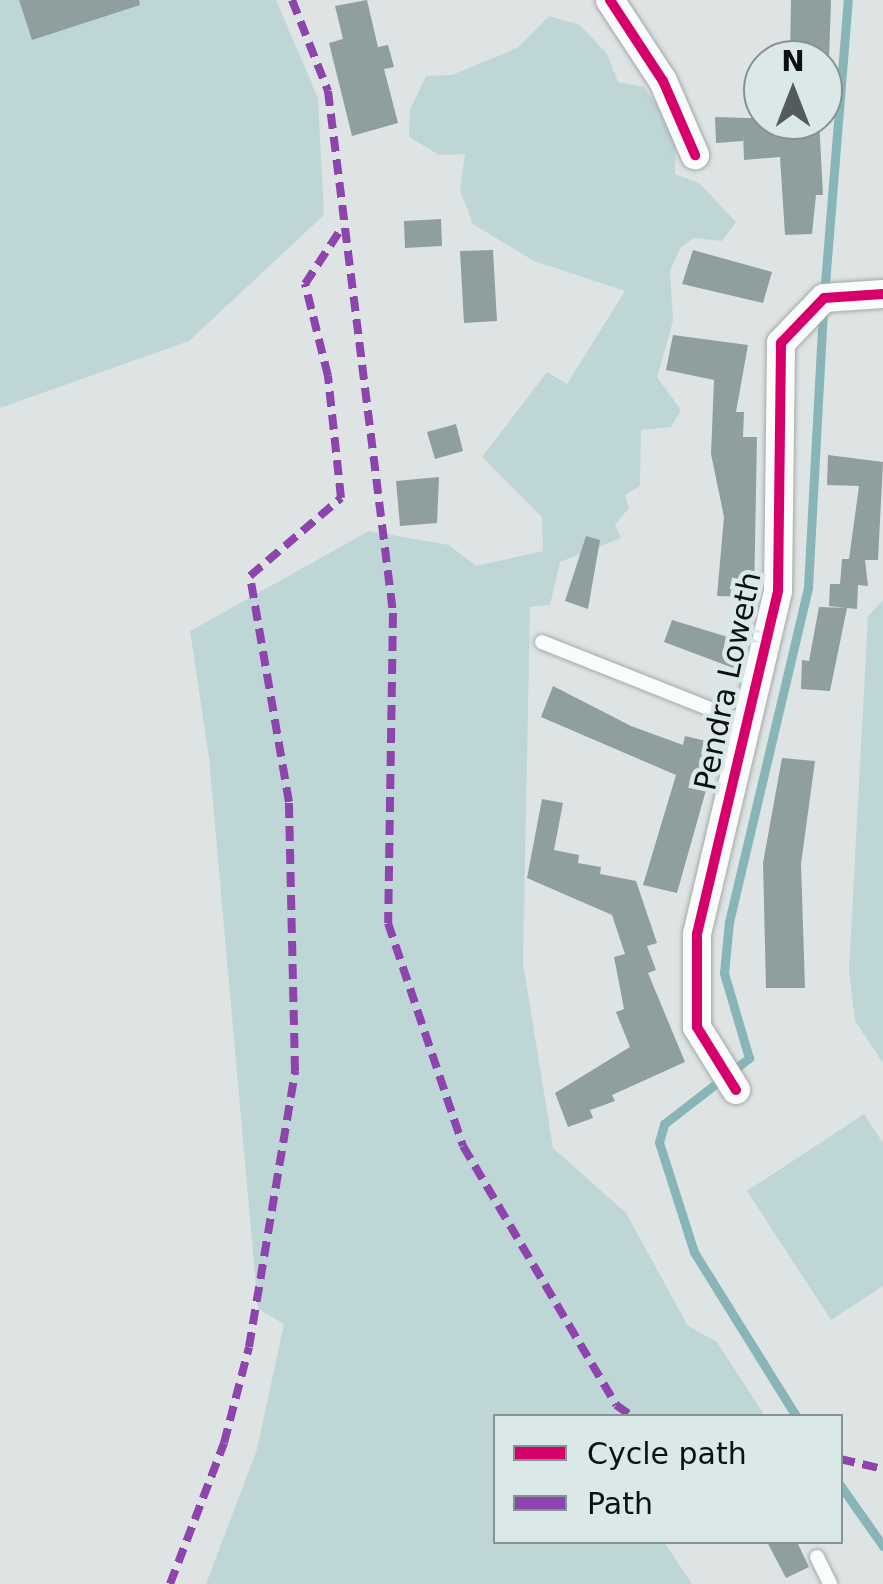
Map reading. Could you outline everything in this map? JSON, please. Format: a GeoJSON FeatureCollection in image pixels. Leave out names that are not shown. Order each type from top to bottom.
{"type":"FeatureCollection","features":[{"type":"Feature","properties":{"kind":"street"},"geometry":{"type":"LineString","coordinates":[[610,0],[662,81],[695,155]]}},
{"type":"Feature","properties":{"kind":"street","name":"Pendra Loweth"},"geometry":{"type":"LineString","coordinates":[[736,1090],[697,1027],[697,934],[778,591],[781,343],[824,298],[883,294]]}},
{"type":"Feature","properties":{"kind":"lane"},"geometry":{"type":"LineString","coordinates":[[542,642],[746,723]]}},
{"type":"Feature","properties":{"kind":"lane"},"geometry":{"type":"LineString","coordinates":[[818,1557],[830,1584]]}},
{"type":"Feature","properties":{"kind":"shaded area"},"geometry":{"type":"Polygon","coordinates":[[[0,0],[276,0],[318,98],[324,215],[189,341],[0,408],[0,0]]]}},
{"type":"Feature","properties":{"kind":"shaded area"},"geometry":{"type":"Polygon","coordinates":[[[549,16],[580,25],[607,54],[618,82],[644,87],[676,132],[675,174],[699,183],[736,222],[722,241],[694,238],[681,247],[670,271],[673,321],[657,377],[681,410],[671,427],[641,430],[640,486],[625,495],[629,508],[615,525],[621,538],[560,562],[550,605],[530,607],[523,963],[553,1148],[626,1213],[688,1326],[717,1342],[764,1414],[493,1414],[493,1544],[665,1544],[692,1584],[206,1584],[257,1449],[284,1324],[258,1309],[209,758],[190,631],[369,531],[449,545],[476,566],[543,551],[542,517],[482,457],[547,372],[567,384],[625,291],[534,261],[473,224],[460,191],[465,154],[439,155],[409,137],[410,110],[426,76],[452,75],[517,48],[549,16]]]}},
{"type":"Feature","properties":{"kind":"shaded area"},"geometry":{"type":"Polygon","coordinates":[[[883,600],[883,1063],[855,1021],[849,970],[868,616],[883,600]]]}},
{"type":"Feature","properties":{"kind":"shaded area"},"geometry":{"type":"Polygon","coordinates":[[[864,1114],[883,1143],[883,1286],[831,1320],[747,1191],[864,1114]]]}},
{"type":"Feature","properties":{"kind":"building"},"geometry":{"type":"Polygon","coordinates":[[[19,0],[139,0],[140,5],[32,40],[19,0]]]}},
{"type":"Feature","properties":{"kind":"building"},"geometry":{"type":"Polygon","coordinates":[[[367,0],[378,47],[388,45],[394,67],[384,69],[398,123],[352,136],[329,43],[343,39],[335,6],[367,0]]]}},
{"type":"Feature","properties":{"kind":"building"},"geometry":{"type":"Polygon","coordinates":[[[791,0],[831,0],[830,40],[790,40],[791,0]]]}},
{"type":"Feature","properties":{"kind":"building"},"geometry":{"type":"Polygon","coordinates":[[[715,117],[743,118],[743,141],[716,143],[715,117]]]}},
{"type":"Feature","properties":{"kind":"building"},"geometry":{"type":"Polygon","coordinates":[[[743,140],[820,140],[823,195],[816,195],[812,234],[785,235],[780,157],[744,160],[743,140]]]}},
{"type":"Feature","properties":{"kind":"building"},"geometry":{"type":"Polygon","coordinates":[[[441,219],[442,246],[405,248],[404,221],[441,219]]]}},
{"type":"Feature","properties":{"kind":"building"},"geometry":{"type":"Polygon","coordinates":[[[493,250],[497,321],[464,323],[460,251],[493,250]]]}},
{"type":"Feature","properties":{"kind":"building"},"geometry":{"type":"Polygon","coordinates":[[[693,250],[772,272],[763,303],[682,284],[693,250]]]}},
{"type":"Feature","properties":{"kind":"building"},"geometry":{"type":"Polygon","coordinates":[[[673,335],[748,345],[736,412],[744,412],[743,437],[757,437],[754,597],[717,596],[724,517],[711,454],[714,380],[666,370],[673,335]]]}},
{"type":"Feature","properties":{"kind":"building"},"geometry":{"type":"Polygon","coordinates":[[[456,424],[463,451],[435,459],[427,432],[456,424]]]}},
{"type":"Feature","properties":{"kind":"building"},"geometry":{"type":"Polygon","coordinates":[[[828,455],[883,462],[878,560],[865,560],[868,586],[858,585],[857,609],[847,608],[830,691],[801,689],[802,660],[809,661],[819,607],[846,608],[829,606],[830,584],[840,584],[842,559],[849,559],[859,486],[827,485],[828,455]]]}},
{"type":"Feature","properties":{"kind":"building"},"geometry":{"type":"Polygon","coordinates":[[[439,477],[437,523],[400,526],[396,481],[439,477]]]}},
{"type":"Feature","properties":{"kind":"building"},"geometry":{"type":"Polygon","coordinates":[[[586,536],[600,540],[588,609],[565,601],[586,536]]]}},
{"type":"Feature","properties":{"kind":"building"},"geometry":{"type":"Polygon","coordinates":[[[672,620],[744,642],[736,669],[664,642],[672,620]]]}},
{"type":"Feature","properties":{"kind":"building"},"geometry":{"type":"Polygon","coordinates":[[[553,686],[631,726],[683,745],[685,736],[719,744],[677,893],[643,885],[676,775],[541,717],[553,686]]]}},
{"type":"Feature","properties":{"kind":"building"},"geometry":{"type":"Polygon","coordinates":[[[782,758],[815,761],[801,864],[805,988],[766,988],[763,863],[782,758]]]}},
{"type":"Feature","properties":{"kind":"building"},"geometry":{"type":"Polygon","coordinates":[[[542,799],[563,803],[554,850],[579,855],[578,863],[601,867],[600,874],[636,881],[657,943],[647,946],[656,970],[648,973],[685,1062],[612,1095],[615,1101],[590,1110],[593,1118],[568,1127],[555,1093],[630,1047],[616,1012],[624,1009],[614,957],[625,954],[612,915],[527,878],[542,799]]]}},
{"type":"Feature","properties":{"kind":"building"},"geometry":{"type":"Polygon","coordinates":[[[768,1544],[798,1544],[809,1567],[786,1578],[768,1544]]]}},
{"type":"Feature","properties":{"kind":"waterway"},"geometry":{"type":"LineString","coordinates":[[824,296],[848,0]]}},
{"type":"Feature","properties":{"kind":"waterway"},"geometry":{"type":"LineString","coordinates":[[795,1414],[694,1252],[659,1142],[664,1124],[749,1058],[724,973],[729,922],[808,587],[823,312]]}},
{"type":"Feature","properties":{"kind":"waterway"},"geometry":{"type":"LineString","coordinates":[[843,1489],[883,1546]]}},
{"type":"Feature","properties":{"kind":"marked path"},"geometry":{"type":"LineString","coordinates":[[292,0],[328,91],[393,613],[388,923],[463,1146],[616,1405],[629,1414]]}},
{"type":"Feature","properties":{"kind":"marked path"},"geometry":{"type":"LineString","coordinates":[[170,1584],[224,1443],[249,1347],[295,1071],[289,802],[250,576],[341,498],[328,376],[305,284],[343,226]]}},
{"type":"Feature","properties":{"kind":"marked path"},"geometry":{"type":"LineString","coordinates":[[843,1460],[883,1469]]}},
{"type":"Feature","properties":{"kind":"cycle path"},"geometry":{"type":"LineString","coordinates":[[610,0],[663,81],[695,155]]}},
{"type":"Feature","properties":{"kind":"cycle path"},"geometry":{"type":"LineString","coordinates":[[736,1090],[697,1027],[697,934],[778,591],[781,343],[824,298],[883,294]]}}]}
